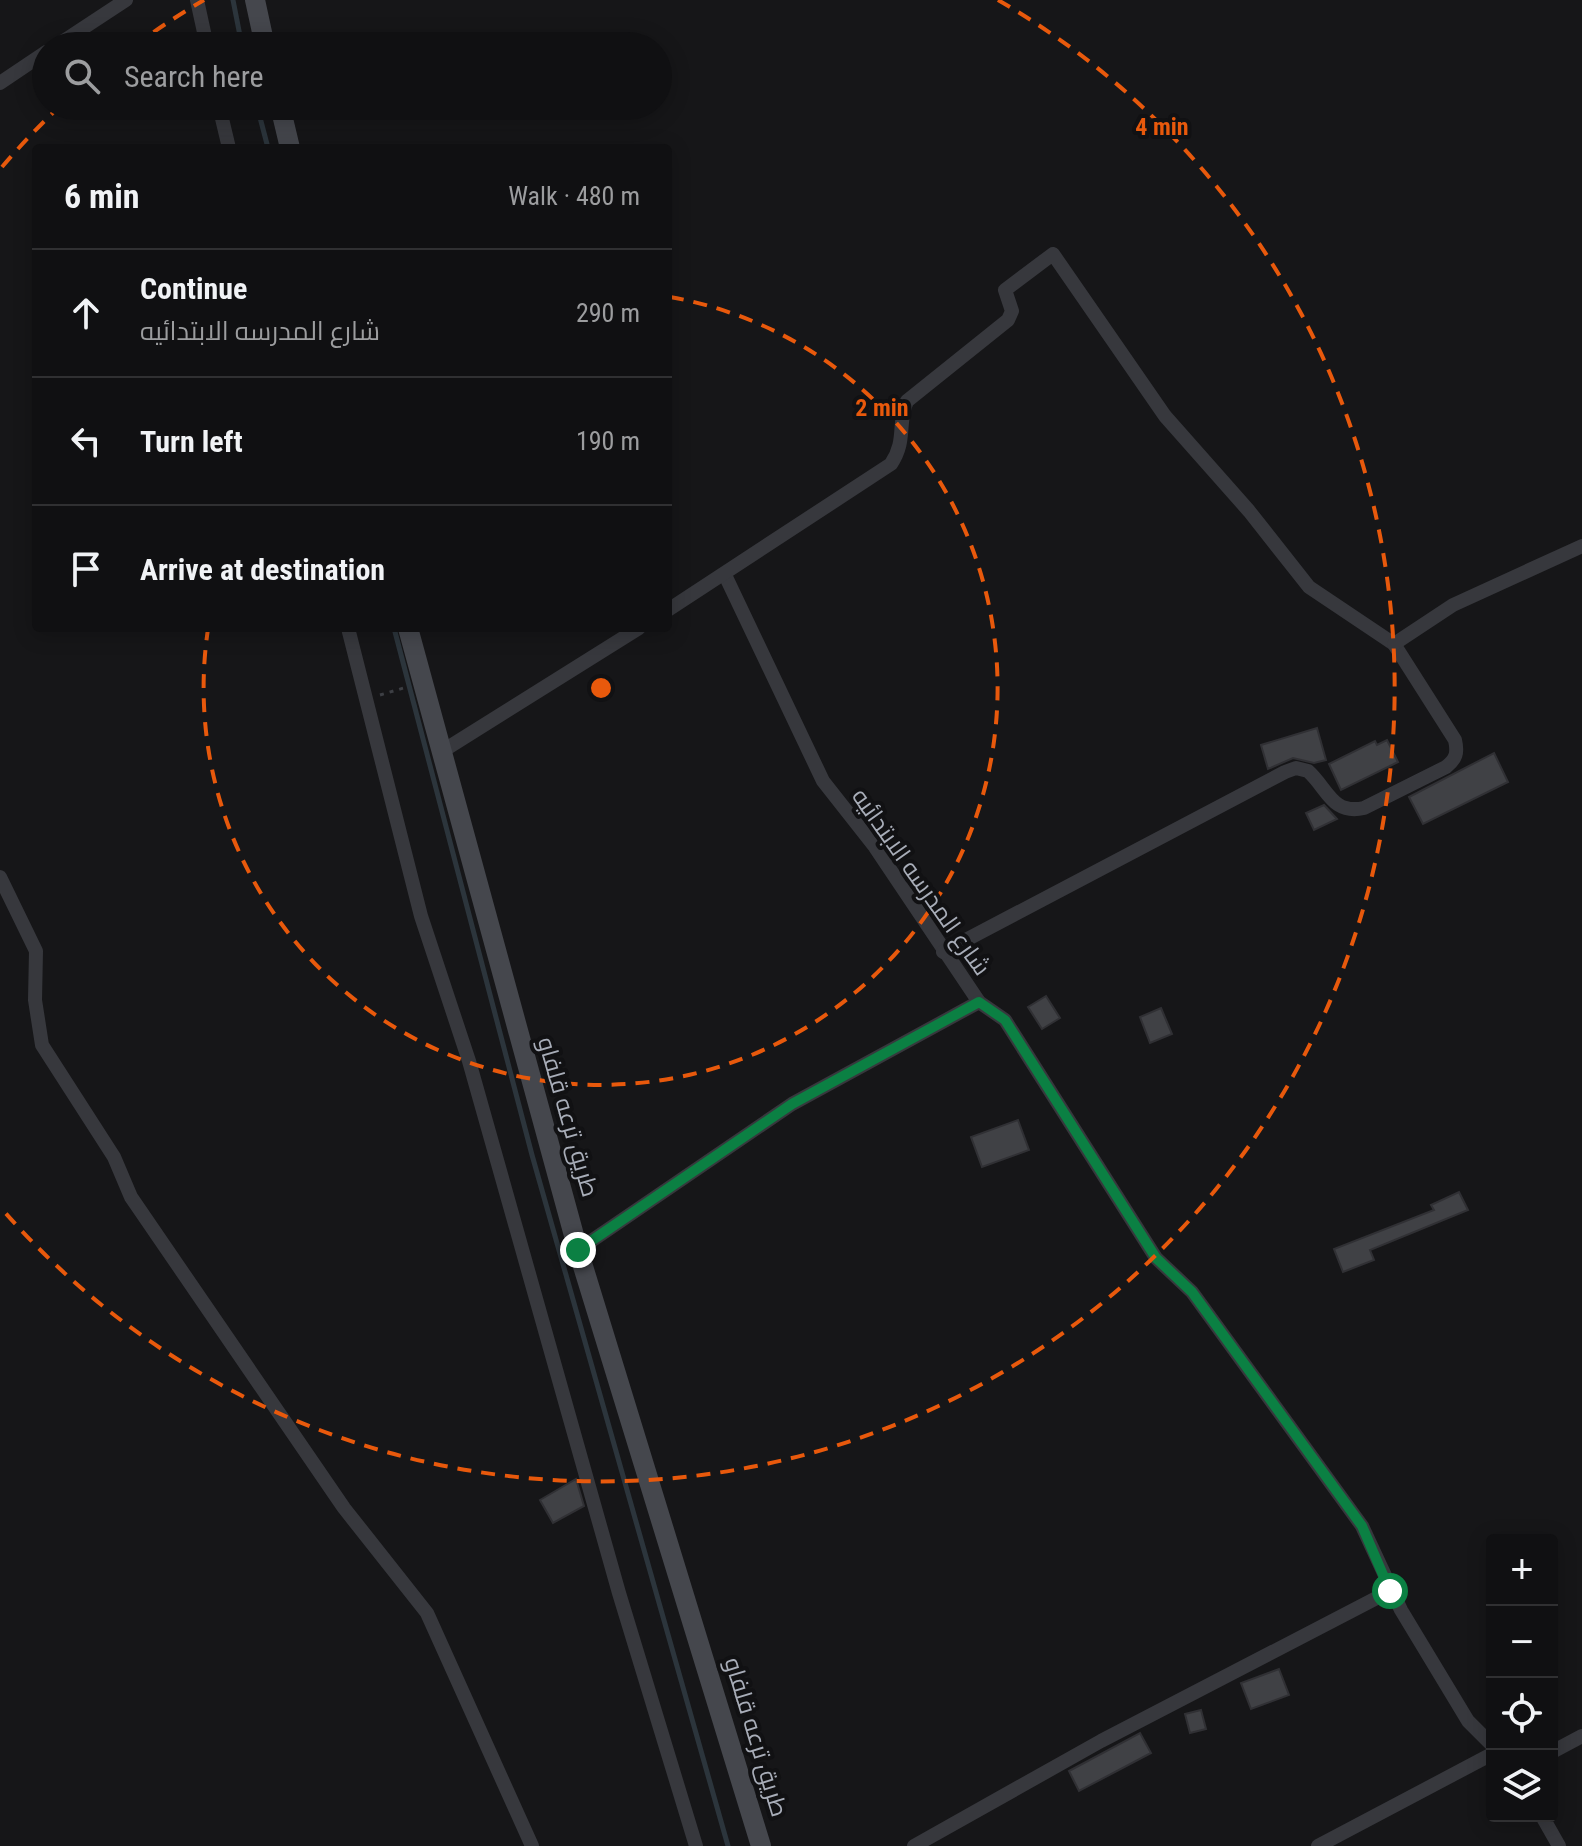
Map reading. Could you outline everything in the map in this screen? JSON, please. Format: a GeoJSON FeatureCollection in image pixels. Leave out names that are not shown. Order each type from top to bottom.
{"type":"FeatureCollection","features":[{"type":"Feature","properties":{"kind":"street"},"geometry":{"type":"LineString","coordinates":[[77,32],[126,0]]}},
{"type":"Feature","properties":{"kind":"street"},"geometry":{"type":"LineString","coordinates":[[197,0],[204,32]]}},
{"type":"Feature","properties":{"kind":"street"},"geometry":{"type":"LineString","coordinates":[[255,0],[262,32]]}},
{"type":"Feature","properties":{"kind":"street"},"geometry":{"type":"LineString","coordinates":[[0,83],[32,61]]}},
{"type":"Feature","properties":{"kind":"street"},"geometry":{"type":"LineString","coordinates":[[222,120],[228,144]]}},
{"type":"Feature","properties":{"kind":"street"},"geometry":{"type":"LineString","coordinates":[[283,120],[289,144]]}},
{"type":"Feature","properties":{"kind":"street"},"geometry":{"type":"LineString","coordinates":[[672,608],[891,464],[904,437],[903,416],[907,401],[1008,320],[1012,311],[1005,290],[1053,254],[1165,416],[1242,502],[1309,587],[1394,644],[1455,740],[1458,750],[1454,760],[1446,767],[1364,808],[1351,811],[1329,799],[1308,771],[1296,768],[1285,772],[943,952]]}},
{"type":"Feature","properties":{"kind":"street"},"geometry":{"type":"LineString","coordinates":[[1394,644],[1453,605],[1582,546]]}},
{"type":"Feature","properties":{"kind":"street","name":"شارع المدرسه الابتدائيه"},"geometry":{"type":"LineString","coordinates":[[725,575],[814,766],[875,847],[979,1002],[1005,1020],[1156,1258],[1192,1292],[1362,1526],[1390,1591],[1468,1721],[1486,1739]]}},
{"type":"Feature","properties":{"kind":"street"},"geometry":{"type":"LineString","coordinates":[[349,632],[421,916],[475,1082],[619,1593],[696,1846]]}},
{"type":"Feature","properties":{"kind":"street","name":"طريق ترعه قلفاو"},"geometry":{"type":"LineString","coordinates":[[409,632],[578,1250],[761,1846]]}},
{"type":"Feature","properties":{"kind":"street"},"geometry":{"type":"LineString","coordinates":[[441,752],[633,632]]}},
{"type":"Feature","properties":{"kind":"street"},"geometry":{"type":"LineString","coordinates":[[0,877],[36,951],[36,1011],[39,1034],[48,1056],[114,1157],[131,1197],[279,1415],[344,1508],[427,1613],[532,1846]]}},
{"type":"Feature","properties":{"kind":"street"},"geometry":{"type":"LineString","coordinates":[[578,1250],[792,1104],[979,1002]]}},
{"type":"Feature","properties":{"kind":"street"},"geometry":{"type":"LineString","coordinates":[[914,1846],[1101,1741],[1390,1591]]}},
{"type":"Feature","properties":{"kind":"street"},"geometry":{"type":"LineString","coordinates":[[1556,1750],[1582,1736]]}},
{"type":"Feature","properties":{"kind":"street"},"geometry":{"type":"LineString","coordinates":[[1318,1846],[1486,1757]]}},
{"type":"Feature","properties":{"kind":"street"},"geometry":{"type":"LineString","coordinates":[[1545,1822],[1559,1846]]}},
{"type":"Feature","properties":{"kind":"path"},"geometry":{"type":"LineString","coordinates":[[384,694],[415,685]]}},
{"type":"Feature","properties":{"kind":"building"},"geometry":{"type":"Polygon","coordinates":[[[1317,728],[1326,760],[1314,763],[1293,758],[1268,769],[1261,745],[1317,728]]]}},
{"type":"Feature","properties":{"kind":"building"},"geometry":{"type":"Polygon","coordinates":[[[1387,740],[1398,762],[1341,790],[1329,764],[1375,741],[1377,745],[1387,740]]]}},
{"type":"Feature","properties":{"kind":"building"},"geometry":{"type":"Polygon","coordinates":[[[1494,753],[1508,782],[1423,824],[1409,797],[1494,753]]]}},
{"type":"Feature","properties":{"kind":"building"},"geometry":{"type":"Polygon","coordinates":[[[1324,805],[1337,819],[1314,830],[1306,813],[1324,805]]]}},
{"type":"Feature","properties":{"kind":"building"},"geometry":{"type":"Polygon","coordinates":[[[1046,996],[1060,1018],[1042,1029],[1028,1007],[1046,996]]]}},
{"type":"Feature","properties":{"kind":"building"},"geometry":{"type":"Polygon","coordinates":[[[1161,1008],[1172,1034],[1150,1043],[1140,1017],[1161,1008]]]}},
{"type":"Feature","properties":{"kind":"building"},"geometry":{"type":"Polygon","coordinates":[[[1018,1120],[1029,1150],[982,1167],[971,1137],[1018,1120]]]}},
{"type":"Feature","properties":{"kind":"building"},"geometry":{"type":"Polygon","coordinates":[[[1459,1192],[1468,1210],[1370,1250],[1374,1260],[1343,1272],[1334,1249],[1434,1210],[1431,1205],[1459,1192]]]}},
{"type":"Feature","properties":{"kind":"building"},"geometry":{"type":"Polygon","coordinates":[[[576,1479],[584,1506],[553,1523],[540,1500],[576,1479]]]}},
{"type":"Feature","properties":{"kind":"building"},"geometry":{"type":"Polygon","coordinates":[[[1279,1669],[1289,1695],[1251,1709],[1241,1683],[1279,1669]]]}},
{"type":"Feature","properties":{"kind":"building"},"geometry":{"type":"Polygon","coordinates":[[[1201,1710],[1206,1729],[1190,1733],[1185,1714],[1201,1710]]]}},
{"type":"Feature","properties":{"kind":"building"},"geometry":{"type":"Polygon","coordinates":[[[1140,1733],[1151,1753],[1079,1791],[1069,1771],[1140,1733]]]}},
{"type":"Feature","properties":{"kind":"waterway"},"geometry":{"type":"LineString","coordinates":[[233,0],[239,32]]}},
{"type":"Feature","properties":{"kind":"waterway"},"geometry":{"type":"LineString","coordinates":[[261,120],[267,144]]}},
{"type":"Feature","properties":{"kind":"waterway"},"geometry":{"type":"LineString","coordinates":[[395,632],[532,1155],[728,1846]]}},
{"type":"Feature","properties":{"kind":"route"},"geometry":{"type":"LineString","coordinates":[[578,1250],[792,1104],[979,1002],[1005,1020],[1156,1258],[1192,1292],[1362,1526],[1390,1591]]}}]}
